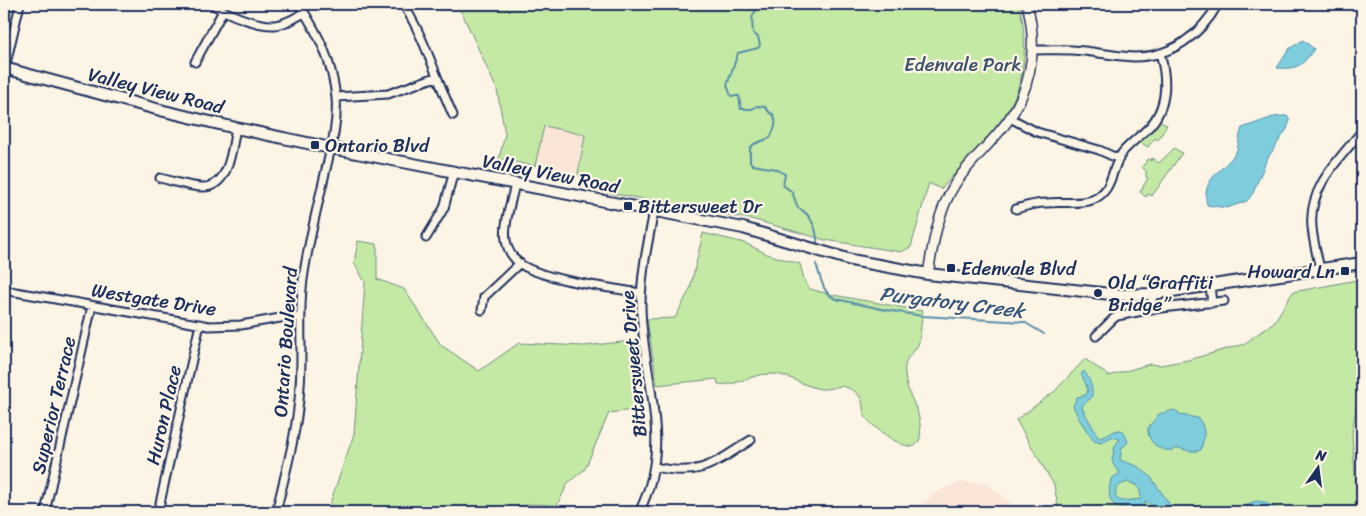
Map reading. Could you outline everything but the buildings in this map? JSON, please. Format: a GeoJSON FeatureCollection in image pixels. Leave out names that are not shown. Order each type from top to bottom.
{"type":"FeatureCollection","features":[{"type":"Feature","properties":{"kind":"main road","name":"Valley View Road"},"geometry":{"type":"LineString","coordinates":[[4,68],[98,94],[236,128],[743,228],[851,260],[928,274],[1120,295],[1152,294],[1362,263]]}},
{"type":"Feature","properties":{"kind":"street"},"geometry":{"type":"LineString","coordinates":[[4,68],[20,4]]}},
{"type":"Feature","properties":{"kind":"street"},"geometry":{"type":"LineString","coordinates":[[212,4],[224,11],[258,22],[276,25],[287,23],[304,13]]}},
{"type":"Feature","properties":{"kind":"street","name":"Ontario Boulevard"},"geometry":{"type":"LineString","coordinates":[[276,512],[296,422],[300,386],[302,282],[337,116],[332,72],[326,50],[299,4]]}},
{"type":"Feature","properties":{"kind":"street"},"geometry":{"type":"LineString","coordinates":[[403,4],[418,28],[436,77],[453,115]]}},
{"type":"Feature","properties":{"kind":"street"},"geometry":{"type":"LineString","coordinates":[[928,274],[938,222],[947,196],[964,170],[1010,118],[1027,85],[1033,50],[1033,32],[1027,4]]}},
{"type":"Feature","properties":{"kind":"street"},"geometry":{"type":"LineString","coordinates":[[1033,50],[1082,50],[1135,57],[1160,53],[1183,43],[1196,33],[1208,21],[1218,4]]}},
{"type":"Feature","properties":{"kind":"street"},"geometry":{"type":"LineString","coordinates":[[195,62],[224,11]]}},
{"type":"Feature","properties":{"kind":"street"},"geometry":{"type":"LineString","coordinates":[[1016,209],[1046,202],[1091,201],[1105,192],[1119,159],[1131,144],[1151,125],[1158,114],[1165,90],[1165,77],[1160,53]]}},
{"type":"Feature","properties":{"kind":"street"},"geometry":{"type":"LineString","coordinates":[[336,97],[388,94],[436,77]]}},
{"type":"Feature","properties":{"kind":"street"},"geometry":{"type":"LineString","coordinates":[[1010,118],[1037,132],[1099,150],[1119,159]]}},
{"type":"Feature","properties":{"kind":"street"},"geometry":{"type":"LineString","coordinates":[[160,178],[203,187],[220,180],[229,160],[236,128]]}},
{"type":"Feature","properties":{"kind":"street"},"geometry":{"type":"LineString","coordinates":[[1320,269],[1312,228],[1314,198],[1328,173],[1362,131]]}},
{"type":"Feature","properties":{"kind":"street"},"geometry":{"type":"LineString","coordinates":[[426,238],[444,208],[454,171]]}},
{"type":"Feature","properties":{"kind":"street"},"geometry":{"type":"LineString","coordinates":[[515,184],[505,238],[512,255],[520,263],[554,277],[641,293]]}},
{"type":"Feature","properties":{"kind":"street","name":"Bittersweet Drive"},"geometry":{"type":"LineString","coordinates":[[639,512],[655,467],[655,420],[643,332],[641,293],[645,256],[654,211]]}},
{"type":"Feature","properties":{"kind":"street"},"geometry":{"type":"LineString","coordinates":[[482,310],[484,297],[520,263]]}},
{"type":"Feature","properties":{"kind":"street"},"geometry":{"type":"LineString","coordinates":[[1210,286],[1212,303]]}},
{"type":"Feature","properties":{"kind":"street","name":"Westgate Drive"},"geometry":{"type":"LineString","coordinates":[[4,290],[225,327],[280,318],[300,317]]}},
{"type":"Feature","properties":{"kind":"street"},"geometry":{"type":"LineString","coordinates":[[1152,294],[1153,310]]}},
{"type":"Feature","properties":{"kind":"street"},"geometry":{"type":"LineString","coordinates":[[1096,336],[1117,316],[1224,301]]}},
{"type":"Feature","properties":{"kind":"street","name":"Superior Terrace"},"geometry":{"type":"LineString","coordinates":[[45,512],[92,306]]}},
{"type":"Feature","properties":{"kind":"street","name":"Huron Place"},"geometry":{"type":"LineString","coordinates":[[158,512],[200,324]]}},
{"type":"Feature","properties":{"kind":"street"},"geometry":{"type":"LineString","coordinates":[[655,467],[675,471],[697,470],[717,462],[751,440]]}},
{"type":"Feature","properties":{"kind":"shaded area"},"geometry":{"type":"Polygon","coordinates":[[[544,126],[585,135],[578,174],[535,166],[544,126]]]}},
{"type":"Feature","properties":{"kind":"shaded area"},"geometry":{"type":"Polygon","coordinates":[[[961,482],[987,484],[1022,512],[914,512],[936,492],[961,482]]]}},
{"type":"Feature","properties":{"kind":"green space","name":"Edenvale Park"},"geometry":{"type":"Polygon","coordinates":[[[456,4],[1019,4],[1024,36],[1023,70],[1012,103],[984,142],[941,189],[929,183],[911,247],[901,252],[825,240],[755,220],[589,189],[578,174],[585,135],[544,126],[535,166],[499,159],[505,134],[497,90],[463,15],[456,4]]]}},
{"type":"Feature","properties":{"kind":"green space"},"geometry":{"type":"Polygon","coordinates":[[[1159,120],[1167,125],[1158,140],[1155,138],[1148,147],[1139,142],[1151,130],[1159,120]]]}},
{"type":"Feature","properties":{"kind":"green space"},"geometry":{"type":"Polygon","coordinates":[[[1174,148],[1182,153],[1152,196],[1148,194],[1146,197],[1140,192],[1148,178],[1146,177],[1146,171],[1142,167],[1148,159],[1151,161],[1152,158],[1159,163],[1174,148]]]}},
{"type":"Feature","properties":{"kind":"green space"},"geometry":{"type":"Polygon","coordinates":[[[703,233],[745,243],[767,254],[800,264],[805,282],[810,289],[923,311],[919,342],[907,359],[905,368],[906,382],[919,418],[920,435],[917,444],[906,446],[898,443],[874,426],[865,416],[859,395],[842,386],[820,389],[775,374],[756,376],[731,384],[718,384],[717,379],[657,385],[647,319],[675,318],[690,289],[703,233]]]}},
{"type":"Feature","properties":{"kind":"green space"},"geometry":{"type":"Polygon","coordinates":[[[358,241],[377,244],[377,279],[404,289],[441,345],[479,371],[519,343],[584,346],[632,341],[643,409],[609,413],[585,469],[568,483],[557,506],[530,504],[495,512],[477,509],[473,512],[327,512],[354,434],[365,282],[354,263],[358,241]]]}},
{"type":"Feature","properties":{"kind":"green space"},"geometry":{"type":"Polygon","coordinates":[[[1362,279],[1362,383],[1359,388],[1352,434],[1358,512],[1059,512],[1054,485],[1016,420],[1055,391],[1085,359],[1109,376],[1150,364],[1161,365],[1188,360],[1244,344],[1274,322],[1293,292],[1362,279]]]}},
{"type":"Feature","properties":{"kind":"water"},"geometry":{"type":"Polygon","coordinates":[[[1303,40],[1314,49],[1306,60],[1298,66],[1277,68],[1289,49],[1303,40]]]}},
{"type":"Feature","properties":{"kind":"water"},"geometry":{"type":"Polygon","coordinates":[[[1287,116],[1290,120],[1287,129],[1267,159],[1253,193],[1247,201],[1227,208],[1207,205],[1206,196],[1209,182],[1236,152],[1242,128],[1273,117],[1287,116]]]}},
{"type":"Feature","properties":{"kind":"water"},"geometry":{"type":"Polygon","coordinates":[[[1084,371],[1086,373],[1092,392],[1092,396],[1082,408],[1099,438],[1121,430],[1128,442],[1122,448],[1120,460],[1137,466],[1150,476],[1175,512],[1151,512],[1153,506],[1145,501],[1144,512],[1126,512],[1136,510],[1135,507],[1113,504],[1109,492],[1111,479],[1120,473],[1112,460],[1115,446],[1120,439],[1111,437],[1101,443],[1094,441],[1078,417],[1073,406],[1077,397],[1087,393],[1081,374],[1084,371]],[[1127,482],[1122,484],[1116,489],[1116,498],[1121,501],[1141,499],[1137,485],[1127,482]]]}},
{"type":"Feature","properties":{"kind":"water"},"geometry":{"type":"Polygon","coordinates":[[[1174,410],[1180,415],[1198,418],[1201,422],[1204,437],[1201,450],[1162,449],[1157,447],[1150,439],[1148,428],[1159,414],[1174,410]]]}},
{"type":"Feature","properties":{"kind":"water"},"geometry":{"type":"Polygon","coordinates":[[[1256,501],[1265,502],[1279,512],[1247,512],[1245,510],[1248,504],[1256,501]]]}},
{"type":"Feature","properties":{"kind":"waterway","name":"Purgatory Creek"},"geometry":{"type":"LineString","coordinates":[[759,4],[760,6],[753,15],[752,21],[753,33],[758,37],[760,45],[758,48],[738,53],[727,85],[731,96],[739,96],[741,109],[752,109],[757,106],[765,107],[773,114],[775,123],[770,138],[754,144],[750,148],[750,162],[753,165],[776,169],[785,174],[783,185],[792,192],[798,208],[803,210],[813,223],[817,245]]}},
{"type":"Feature","properties":{"kind":"waterway","name":"Purgatory Creek"},"geometry":{"type":"LineString","coordinates":[[816,264],[825,289],[836,299],[922,316],[1024,322],[1044,334]]}},
{"type":"Feature","properties":{"kind":"place","name":"Ontario Blvd"},"geometry":{"type":"Point","coordinates":[315,145]}},
{"type":"Feature","properties":{"kind":"place","name":"Bittersweet Dr"},"geometry":{"type":"Point","coordinates":[628,206]}},
{"type":"Feature","properties":{"kind":"place","name":"Edenvale Blvd"},"geometry":{"type":"Point","coordinates":[951,268]}},
{"type":"Feature","properties":{"kind":"place","name":"Howard Ln"},"geometry":{"type":"Point","coordinates":[1345,271]}},
{"type":"Feature","properties":{"kind":"place","name":"Old “Graffiti Bridge”"},"geometry":{"type":"Point","coordinates":[1098,293]}}]}
